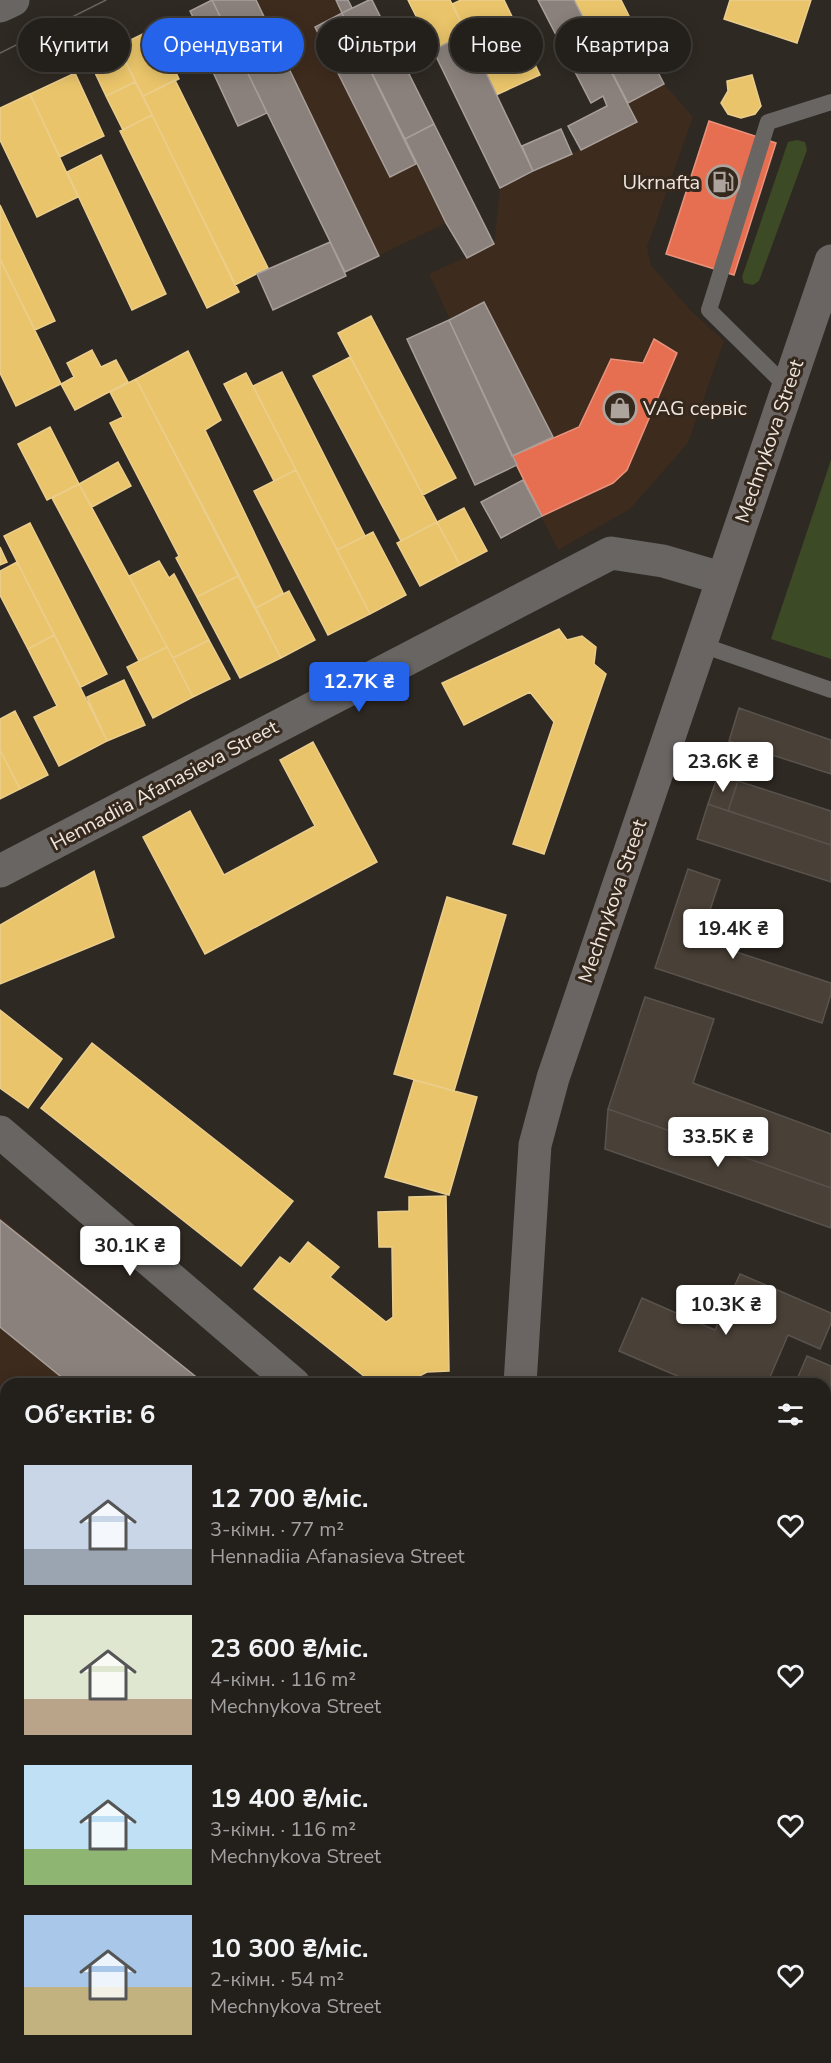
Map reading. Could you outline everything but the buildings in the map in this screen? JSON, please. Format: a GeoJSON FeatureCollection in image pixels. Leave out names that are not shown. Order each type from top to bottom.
{"type":"FeatureCollection","features":[{"type":"Feature","properties":{"kind":"main road","name":"Mechnykova Street"},"geometry":{"type":"LineString","coordinates":[[520,1378],[535,1145],[553,1078],[721,578],[831,261]]}},
{"type":"Feature","properties":{"kind":"street"},"geometry":{"type":"LineString","coordinates":[[0,6],[13,0]]}},
{"type":"Feature","properties":{"kind":"street","name":"Hennadiia Afanasieva Street"},"geometry":{"type":"LineString","coordinates":[[0,871],[611,553],[663,561],[721,578]]}},
{"type":"Feature","properties":{"kind":"street"},"geometry":{"type":"LineString","coordinates":[[0,1132],[287,1378]]}},
{"type":"Feature","properties":{"kind":"lane"},"geometry":{"type":"LineString","coordinates":[[788,388],[709,310],[768,122],[831,102]]}},
{"type":"Feature","properties":{"kind":"lane"},"geometry":{"type":"LineString","coordinates":[[699,644],[831,690]]}},
{"type":"Feature","properties":{"kind":"shaded area"},"geometry":{"type":"Polygon","coordinates":[[[212,0],[336,0],[345,18],[316,18],[316,72],[372,72],[446,223],[345,272],[247,72],[304,72],[304,18],[221,18],[212,0]]]}},
{"type":"Feature","properties":{"kind":"shaded area"},"geometry":{"type":"Polygon","coordinates":[[[664,84],[693,117],[647,247],[651,265],[691,311],[724,341],[688,443],[630,509],[558,550],[523,480],[429,274],[494,244],[500,188],[637,122],[628,103],[664,84]]]}},
{"type":"Feature","properties":{"kind":"shaded area"},"geometry":{"type":"Polygon","coordinates":[[[0,1217],[198,1378],[0,1378],[0,1217]]]}},
{"type":"Feature","properties":{"kind":"green space"},"geometry":{"type":"Polygon","coordinates":[[[797,140],[805,142],[807,150],[759,281],[753,285],[744,283],[742,277],[788,142],[797,140]]]}},
{"type":"Feature","properties":{"kind":"green space"},"geometry":{"type":"Polygon","coordinates":[[[831,460],[831,659],[771,639],[831,460]]]}},
{"type":"Feature","properties":{"kind":"tram line"},"geometry":{"type":"LineString","coordinates":[[0,53],[106,0]]}},
{"type":"Feature","properties":{"kind":"place","name":"Ukrnafta"},"geometry":{"type":"Point","coordinates":[723,182]}},
{"type":"Feature","properties":{"kind":"place","name":"VAG сервіс"},"geometry":{"type":"Point","coordinates":[620,408]}}]}
